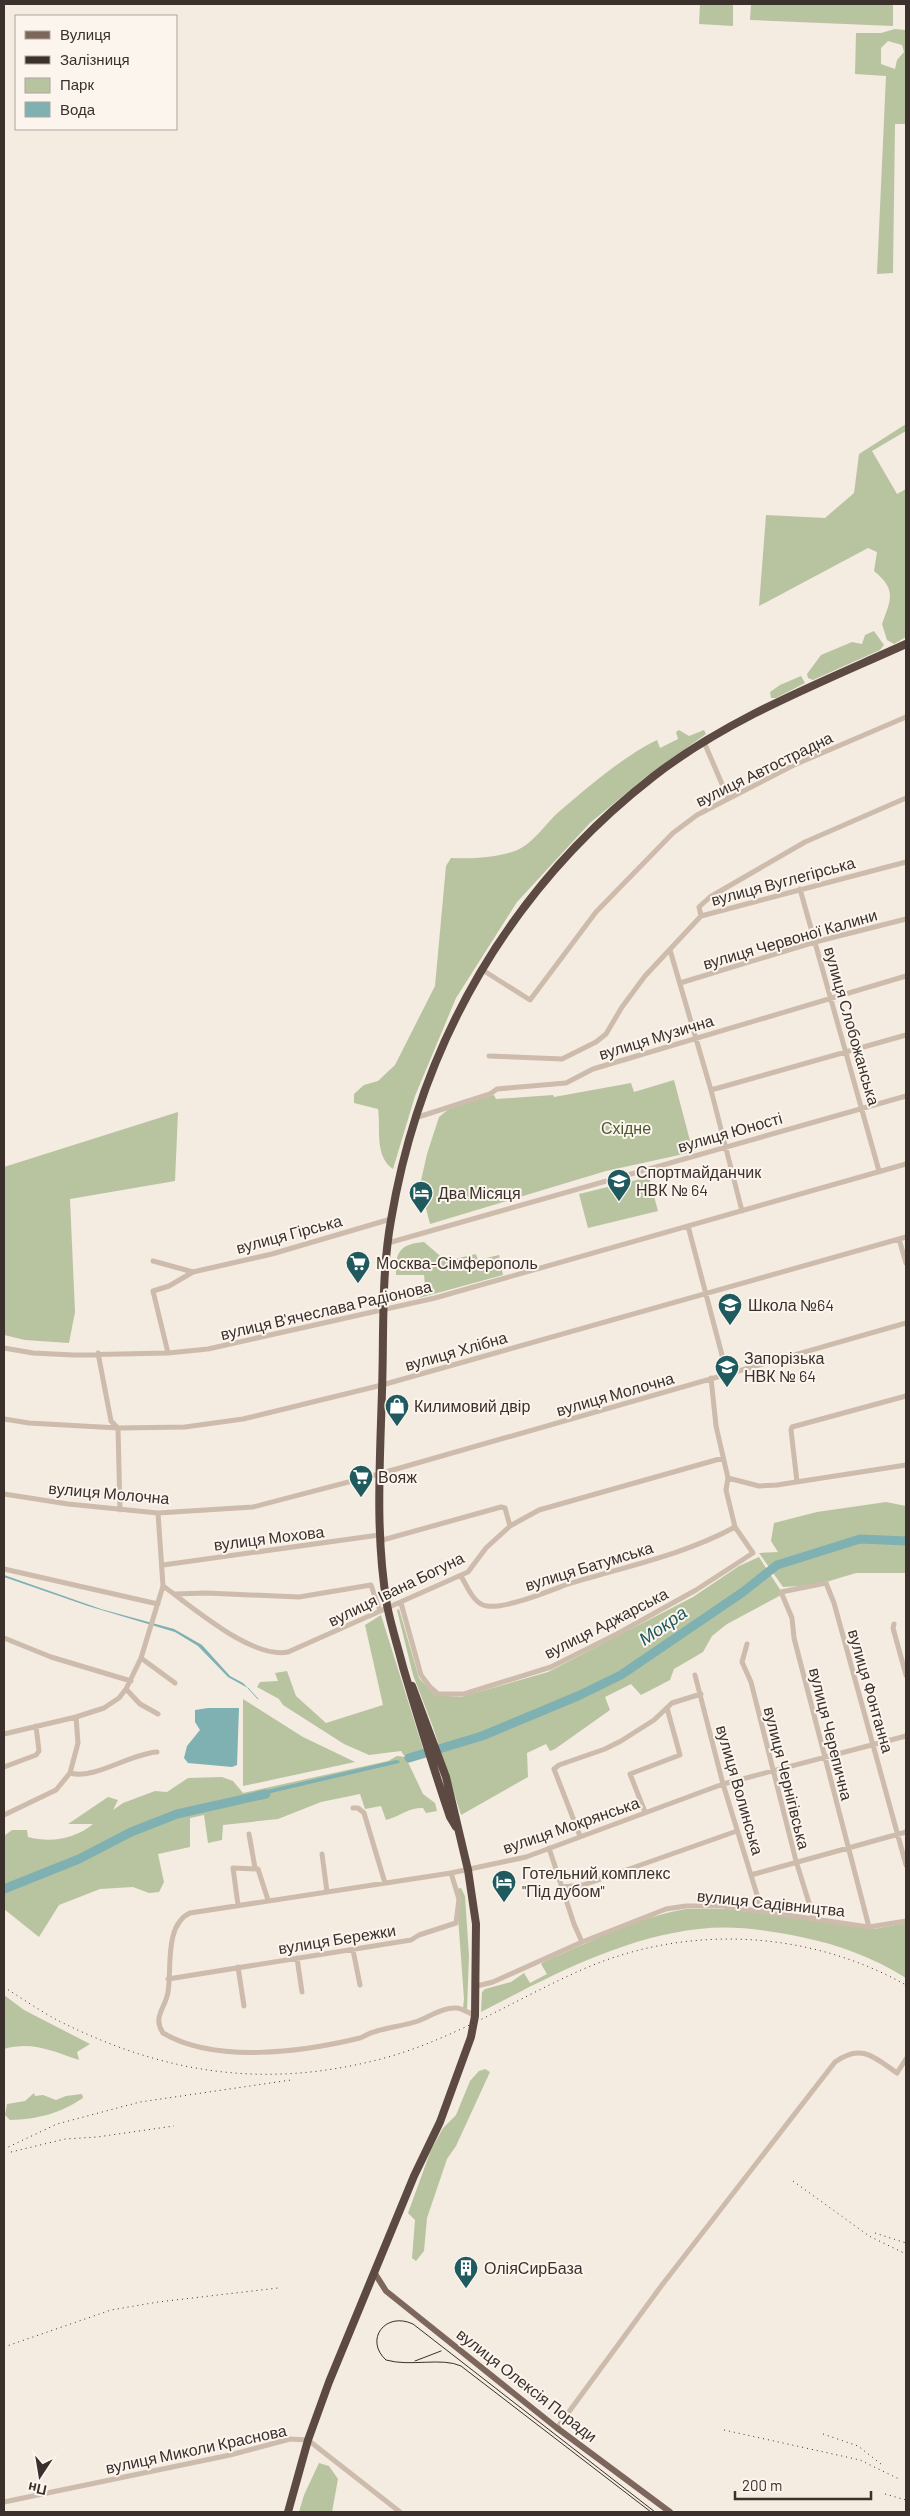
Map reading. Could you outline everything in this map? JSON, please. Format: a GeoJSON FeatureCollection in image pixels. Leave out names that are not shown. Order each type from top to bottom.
{"type":"FeatureCollection","features":[{"type":"Feature","properties":{"kind":"highway"},"geometry":{"type":"LineString","coordinates":[[456,1827],[450,1817],[437,1780],[424,1729],[404,1671],[388,1607],[379,1538],[383,1309],[388,1243],[391,1219],[415,1118],[432,1067],[481,968],[529,900],[564,859],[599,824],[653,777],[737,722],[906,644]]}},
{"type":"Feature","properties":{"kind":"highway"},"geometry":{"type":"LineString","coordinates":[[288,2512],[308,2440],[329,2382],[414,2176],[440,2122],[471,2037],[475,2016],[477,1986],[476,1924],[468,1870],[456,1827],[446,1777],[424,1729]]}},
{"type":"Feature","properties":{"kind":"main road","name":"вулиця Олексія Поради"},"geometry":{"type":"LineString","coordinates":[[374,2272],[386,2291],[557,2428],[670,2512]]}},
{"type":"Feature","properties":{"kind":"street","name":"вулиця Автострадна"},"geometry":{"type":"LineString","coordinates":[[481,968],[530,1000],[596,912],[653,852],[696,815],[794,765],[906,717]]}},
{"type":"Feature","properties":{"kind":"street"},"geometry":{"type":"LineString","coordinates":[[704,742],[728,798]]}},
{"type":"Feature","properties":{"kind":"street"},"geometry":{"type":"LineString","coordinates":[[701,916],[698,907],[710,897],[805,842],[906,798]]}},
{"type":"Feature","properties":{"kind":"street","name":"вулиця Вуглегірська"},"geometry":{"type":"LineString","coordinates":[[489,1056],[562,1059],[596,1042],[606,1034],[622,1007],[645,976],[701,916],[906,862]]}},
{"type":"Feature","properties":{"kind":"street","name":"вулиця Слобожанська"},"geometry":{"type":"LineString","coordinates":[[800,889],[879,1171]]}},
{"type":"Feature","properties":{"kind":"street","name":"вулиця Червоної Калини"},"geometry":{"type":"LineString","coordinates":[[680,983],[815,942],[906,919]]}},
{"type":"Feature","properties":{"kind":"street"},"geometry":{"type":"LineString","coordinates":[[670,950],[711,1090],[742,1210]]}},
{"type":"Feature","properties":{"kind":"street","name":"вулиця Музична"},"geometry":{"type":"LineString","coordinates":[[415,1118],[490,1094],[497,1089],[566,1083],[593,1068],[906,976]]}},
{"type":"Feature","properties":{"kind":"street"},"geometry":{"type":"LineString","coordinates":[[711,1090],[906,1035]]}},
{"type":"Feature","properties":{"kind":"street","name":"вулиця Юності"},"geometry":{"type":"LineString","coordinates":[[388,1243],[906,1096]]}},
{"type":"Feature","properties":{"kind":"street","name":"вулиця В'ячеслава Радіонова"},"geometry":{"type":"LineString","coordinates":[[4,1348],[33,1353],[168,1353],[208,1349],[435,1298],[906,1164]]}},
{"type":"Feature","properties":{"kind":"street","name":"вулиця Гірська"},"geometry":{"type":"LineString","coordinates":[[168,1353],[153,1291],[169,1286],[193,1272],[272,1254],[391,1219]]}},
{"type":"Feature","properties":{"kind":"street"},"geometry":{"type":"LineString","coordinates":[[688,1226],[727,1374]]}},
{"type":"Feature","properties":{"kind":"street","name":"вулиця Хлібна"},"geometry":{"type":"LineString","coordinates":[[4,1419],[29,1423],[118,1428],[186,1427],[243,1419],[382,1385],[906,1237]]}},
{"type":"Feature","properties":{"kind":"street"},"geometry":{"type":"LineString","coordinates":[[899,1239],[906,1263]]}},
{"type":"Feature","properties":{"kind":"street","name":"вулиця Гірська"},"geometry":{"type":"LineString","coordinates":[[153,1261],[193,1272]]}},
{"type":"Feature","properties":{"kind":"street","name":"вулиця Молочна"},"geometry":{"type":"LineString","coordinates":[[4,1494],[120,1510],[158,1513],[253,1507],[379,1474],[906,1323]]}},
{"type":"Feature","properties":{"kind":"street"},"geometry":{"type":"LineString","coordinates":[[98,1353],[110,1421],[118,1428],[120,1510]]}},
{"type":"Feature","properties":{"kind":"street"},"geometry":{"type":"LineString","coordinates":[[711,1378],[723,1458],[728,1478],[726,1490],[735,1527]]}},
{"type":"Feature","properties":{"kind":"street"},"geometry":{"type":"LineString","coordinates":[[797,1482],[792,1427],[906,1396]]}},
{"type":"Feature","properties":{"kind":"street","name":"вулиця Івана Богуна"},"geometry":{"type":"LineString","coordinates":[[164,1586],[242,1641],[278,1654],[298,1649],[388,1607],[461,1576],[468,1572],[486,1548],[510,1526],[547,1507],[723,1458]]}},
{"type":"Feature","properties":{"kind":"street"},"geometry":{"type":"LineString","coordinates":[[728,1478],[759,1486],[906,1465]]}},
{"type":"Feature","properties":{"kind":"street","name":"вулиця Мохова"},"geometry":{"type":"LineString","coordinates":[[162,1565],[379,1538],[501,1507],[504,1508],[510,1526]]}},
{"type":"Feature","properties":{"kind":"street"},"geometry":{"type":"LineString","coordinates":[[4,1734],[76,1717],[104,1708],[119,1698],[131,1682],[141,1658],[164,1586],[158,1513]]}},
{"type":"Feature","properties":{"kind":"street","name":"вулиця Батумська"},"geometry":{"type":"LineString","coordinates":[[461,1576],[475,1599],[481,1605],[489,1607],[524,1599],[661,1556],[722,1534],[735,1527]]}},
{"type":"Feature","properties":{"kind":"street","name":"вулиця Аджарська"},"geometry":{"type":"LineString","coordinates":[[401,1603],[421,1676],[438,1694],[464,1694],[551,1667],[617,1634],[696,1590],[753,1553],[735,1527]]}},
{"type":"Feature","properties":{"kind":"street"},"geometry":{"type":"LineString","coordinates":[[4,1569],[158,1604]]}},
{"type":"Feature","properties":{"kind":"street","name":"вулиця Фонтанна"},"geometry":{"type":"LineString","coordinates":[[826,1583],[834,1603],[906,1865]]}},
{"type":"Feature","properties":{"kind":"street","name":"вулиця Черепична"},"geometry":{"type":"LineString","coordinates":[[826,1583],[781,1592],[792,1618],[794,1638],[823,1759],[869,1927]]}},
{"type":"Feature","properties":{"kind":"street"},"geometry":{"type":"LineString","coordinates":[[175,1594],[206,1593],[299,1597],[370,1585],[380,1611]]}},
{"type":"Feature","properties":{"kind":"street"},"geometry":{"type":"LineString","coordinates":[[894,1624],[893,1628],[906,1675]]}},
{"type":"Feature","properties":{"kind":"street"},"geometry":{"type":"LineString","coordinates":[[4,1638],[50,1657],[131,1682]]}},
{"type":"Feature","properties":{"kind":"street","name":"вулиця Чернігівська"},"geometry":{"type":"LineString","coordinates":[[747,1644],[742,1662],[751,1682],[772,1772],[814,1919]]}},
{"type":"Feature","properties":{"kind":"street"},"geometry":{"type":"LineString","coordinates":[[141,1658],[176,1683]]}},
{"type":"Feature","properties":{"kind":"street","name":"вулиця Волинська"},"geometry":{"type":"LineString","coordinates":[[695,1675],[723,1784],[762,1911]]}},
{"type":"Feature","properties":{"kind":"street"},"geometry":{"type":"LineString","coordinates":[[126,1689],[140,1704],[158,1714]]}},
{"type":"Feature","properties":{"kind":"street"},"geometry":{"type":"LineString","coordinates":[[580,1836],[554,1769],[559,1765],[605,1749],[621,1741],[654,1720],[672,1703],[701,1694]]}},
{"type":"Feature","properties":{"kind":"street"},"geometry":{"type":"LineString","coordinates":[[645,1812],[630,1774],[680,1754],[667,1708]]}},
{"type":"Feature","properties":{"kind":"street"},"geometry":{"type":"LineString","coordinates":[[4,1815],[56,1790],[70,1773],[78,1743],[76,1717]]}},
{"type":"Feature","properties":{"kind":"street"},"geometry":{"type":"LineString","coordinates":[[4,1767],[36,1755],[39,1751],[36,1726]]}},
{"type":"Feature","properties":{"kind":"street","name":"вулиця Мокрянська"},"geometry":{"type":"LineString","coordinates":[[168,1979],[174,1935],[177,1926],[185,1915],[268,1900],[468,1870],[526,1856],[723,1784],[906,1736]]}},
{"type":"Feature","properties":{"kind":"street"},"geometry":{"type":"LineString","coordinates":[[70,1773],[80,1775],[90,1773],[138,1754],[156,1752]]}},
{"type":"Feature","properties":{"kind":"street"},"geometry":{"type":"LineString","coordinates":[[353,1808],[358,1808],[364,1813],[385,1883]]}},
{"type":"Feature","properties":{"kind":"street"},"geometry":{"type":"LineString","coordinates":[[562,1887],[582,1885],[598,1880],[737,1831]]}},
{"type":"Feature","properties":{"kind":"street"},"geometry":{"type":"LineString","coordinates":[[751,1875],[906,1832]]}},
{"type":"Feature","properties":{"kind":"street"},"geometry":{"type":"LineString","coordinates":[[249,1834],[256,1868],[259,1870],[268,1900]]}},
{"type":"Feature","properties":{"kind":"street"},"geometry":{"type":"LineString","coordinates":[[549,1848],[582,1942]]}},
{"type":"Feature","properties":{"kind":"street"},"geometry":{"type":"LineString","coordinates":[[322,1854],[327,1892]]}},
{"type":"Feature","properties":{"kind":"street"},"geometry":{"type":"LineString","coordinates":[[238,1905],[232,1870],[256,1868]]}},
{"type":"Feature","properties":{"kind":"street","name":"вулиця Бережки"},"geometry":{"type":"LineString","coordinates":[[168,1979],[411,1940],[419,1935],[456,1924],[459,1899],[450,1873]]}},
{"type":"Feature","properties":{"kind":"street","name":"вулиця Садівництва"},"geometry":{"type":"LineString","coordinates":[[477,1986],[493,1982],[582,1942],[666,1909],[704,1905],[762,1911],[869,1927],[906,1921]]}},
{"type":"Feature","properties":{"kind":"street"},"geometry":{"type":"LineString","coordinates":[[353,1950],[360,1985]]}},
{"type":"Feature","properties":{"kind":"street"},"geometry":{"type":"LineString","coordinates":[[297,1958],[302,1992]]}},
{"type":"Feature","properties":{"kind":"street"},"geometry":{"type":"LineString","coordinates":[[238,1967],[244,2006]]}},
{"type":"Feature","properties":{"kind":"street"},"geometry":{"type":"LineString","coordinates":[[168,1979],[168,1995],[160,2012],[161,2031],[196,2046],[226,2051],[314,2048],[416,2021],[443,2010],[458,2008],[475,2016]]}},
{"type":"Feature","properties":{"kind":"street"},"geometry":{"type":"LineString","coordinates":[[557,2428],[662,2286],[835,2062],[842,2057],[857,2052],[868,2054],[897,2072],[906,2059]]}},
{"type":"Feature","properties":{"kind":"street","name":"вулиця Миколи Краснова"},"geometry":{"type":"LineString","coordinates":[[4,2502],[230,2455],[290,2439],[308,2440],[400,2512]]}},
{"type":"Feature","properties":{"kind":"green space"},"geometry":{"type":"Polygon","coordinates":[[[700,4],[733,4],[733,26],[699,24],[700,4]]]}},
{"type":"Feature","properties":{"kind":"green space"},"geometry":{"type":"Polygon","coordinates":[[[751,4],[893,4],[893,26],[750,20],[751,4]]]}},
{"type":"Feature","properties":{"kind":"green space"},"geometry":{"type":"Polygon","coordinates":[[[895,29],[906,30],[906,124],[895,124],[893,273],[877,274],[886,76],[855,74],[856,33],[881,33],[895,29]],[[888,41],[881,48],[881,64],[895,69],[897,60],[904,52],[902,45],[888,41]]]}},
{"type":"Feature","properties":{"kind":"green space"},"geometry":{"type":"Polygon","coordinates":[[[906,424],[906,431],[872,451],[897,494],[906,489],[906,637],[894,644],[887,640],[882,624],[888,608],[889,590],[874,571],[877,552],[868,548],[759,606],[766,515],[825,518],[854,493],[859,454],[906,424]]]}},
{"type":"Feature","properties":{"kind":"green space"},"geometry":{"type":"Polygon","coordinates":[[[874,631],[884,645],[880,650],[813,680],[808,678],[807,674],[821,655],[852,642],[862,644],[865,635],[874,631]]]}},
{"type":"Feature","properties":{"kind":"green space"},"geometry":{"type":"Polygon","coordinates":[[[801,676],[805,683],[776,698],[771,698],[770,692],[780,685],[801,676]]]}},
{"type":"Feature","properties":{"kind":"green space"},"geometry":{"type":"Polygon","coordinates":[[[679,730],[689,736],[704,730],[706,734],[642,780],[590,823],[517,902],[456,998],[415,1096],[393,1169],[383,1157],[381,1149],[378,1109],[354,1103],[354,1094],[364,1085],[378,1081],[395,1065],[435,986],[446,866],[451,858],[489,857],[519,849],[533,840],[555,815],[607,772],[632,754],[657,740],[660,748],[678,739],[676,732],[679,730]]]}},
{"type":"Feature","properties":{"kind":"green space","name":"Східне"},"geometry":{"type":"Polygon","coordinates":[[[674,1080],[693,1152],[606,1171],[430,1224],[420,1185],[427,1154],[439,1117],[450,1108],[494,1095],[496,1099],[553,1095],[554,1097],[631,1083],[634,1092],[674,1080]]]}},
{"type":"Feature","properties":{"kind":"green space"},"geometry":{"type":"Polygon","coordinates":[[[178,1112],[175,1181],[70,1199],[75,1312],[69,1343],[25,1340],[4,1335],[4,1167],[178,1112]]]}},
{"type":"Feature","properties":{"kind":"green space","name":"Спортмайданчик НВК № 64"},"geometry":{"type":"Polygon","coordinates":[[[649,1177],[658,1211],[588,1228],[579,1194],[649,1177]]]}},
{"type":"Feature","properties":{"kind":"green space"},"geometry":{"type":"Polygon","coordinates":[[[424,1242],[446,1261],[476,1254],[478,1260],[499,1255],[503,1275],[419,1298],[425,1286],[424,1275],[396,1275],[396,1267],[398,1255],[404,1247],[424,1242]]]}},
{"type":"Feature","properties":{"kind":"green space"},"geometry":{"type":"Polygon","coordinates":[[[886,1502],[906,1506],[906,1573],[856,1573],[816,1585],[783,1587],[759,1553],[778,1552],[771,1541],[774,1523],[817,1512],[886,1502]]]}},
{"type":"Feature","properties":{"kind":"green space"},"geometry":{"type":"Polygon","coordinates":[[[759,1557],[783,1594],[727,1624],[712,1636],[703,1652],[674,1669],[670,1680],[641,1695],[631,1684],[605,1697],[610,1710],[555,1749],[550,1751],[546,1744],[527,1753],[528,1777],[461,1815],[433,1727],[413,1675],[397,1610],[399,1609],[419,1678],[435,1695],[461,1697],[548,1672],[693,1597],[739,1566],[759,1557]]]}},
{"type":"Feature","properties":{"kind":"green space"},"geometry":{"type":"Polygon","coordinates":[[[381,1615],[424,1752],[406,1758],[423,1794],[435,1803],[437,1811],[426,1813],[423,1808],[417,1808],[386,1820],[381,1806],[365,1809],[360,1794],[321,1802],[278,1819],[223,1825],[222,1840],[208,1843],[204,1815],[190,1818],[190,1847],[158,1854],[164,1882],[159,1892],[149,1893],[133,1887],[100,1889],[59,1905],[39,1937],[4,1909],[4,1836],[12,1830],[27,1830],[28,1837],[45,1840],[71,1836],[93,1824],[68,1824],[108,1797],[118,1800],[113,1810],[123,1803],[155,1791],[167,1792],[188,1778],[222,1777],[233,1781],[243,1793],[388,1761],[397,1756],[405,1757],[401,1751],[369,1755],[344,1744],[283,1705],[279,1699],[257,1687],[260,1682],[278,1681],[275,1673],[287,1671],[296,1696],[326,1723],[383,1705],[365,1625],[381,1615]]]}},
{"type":"Feature","properties":{"kind":"green space"},"geometry":{"type":"Polygon","coordinates":[[[243,1699],[303,1737],[355,1762],[243,1786],[243,1699]]]}},
{"type":"Feature","properties":{"kind":"green space"},"geometry":{"type":"Polygon","coordinates":[[[461,1888],[465,1896],[469,1956],[467,2009],[463,2008],[464,1999],[456,1889],[461,1888]]]}},
{"type":"Feature","properties":{"kind":"green space"},"geometry":{"type":"Polygon","coordinates":[[[686,1909],[728,1909],[874,1929],[906,1923],[906,1978],[868,1958],[815,1940],[763,1930],[738,1928],[699,1929],[642,1940],[587,1960],[559,1972],[481,2012],[482,1992],[485,1989],[511,1982],[524,1973],[530,1983],[547,1974],[541,1964],[545,1961],[632,1924],[686,1909]]]}},
{"type":"Feature","properties":{"kind":"green space"},"geometry":{"type":"Polygon","coordinates":[[[4,1995],[24,2010],[90,2044],[77,2052],[79,2060],[42,2048],[24,2046],[4,2049],[4,1995]]]}},
{"type":"Feature","properties":{"kind":"green space"},"geometry":{"type":"Polygon","coordinates":[[[485,2069],[490,2072],[456,2146],[447,2159],[427,2218],[424,2251],[416,2261],[412,2258],[415,2220],[408,2213],[431,2150],[443,2128],[456,2115],[470,2081],[479,2071],[485,2069]]]}},
{"type":"Feature","properties":{"kind":"green space"},"geometry":{"type":"Polygon","coordinates":[[[34,2093],[35,2096],[43,2095],[56,2100],[66,2096],[82,2094],[83,2098],[57,2112],[39,2117],[10,2120],[5,2115],[7,2104],[25,2101],[34,2093]]]}},
{"type":"Feature","properties":{"kind":"green space"},"geometry":{"type":"Polygon","coordinates":[[[319,2463],[329,2466],[338,2479],[332,2512],[299,2512],[304,2495],[319,2463]]]}},
{"type":"Feature","properties":{"kind":"water"},"geometry":{"type":"Polygon","coordinates":[[[4,1575],[101,1609],[174,1629],[202,1645],[230,1676],[248,1688],[228,1677],[198,1646],[175,1632],[88,1606],[4,1577],[4,1575]]]}},
{"type":"Feature","properties":{"kind":"water"},"geometry":{"type":"Polygon","coordinates":[[[239,1708],[237,1765],[232,1767],[188,1763],[184,1758],[187,1746],[200,1730],[195,1722],[195,1710],[239,1708]]]}},
{"type":"Feature","properties":{"kind":"water"},"geometry":{"type":"Polygon","coordinates":[[[396,1760],[400,1761],[399,1763],[254,1797],[250,1794],[396,1760]]]}},
{"type":"Feature","properties":{"kind":"waterway","name":"Мокра"},"geometry":{"type":"LineString","coordinates":[[409,1758],[482,1736],[578,1696],[621,1675],[743,1592],[777,1565],[860,1539],[906,1541]]}},
{"type":"Feature","properties":{"kind":"waterway"},"geometry":{"type":"LineString","coordinates":[[248,1688],[258,1699]]}},
{"type":"Feature","properties":{"kind":"waterway"},"geometry":{"type":"LineString","coordinates":[[4,1889],[79,1859],[131,1832],[177,1814],[266,1794]]}},
{"type":"Feature","properties":{"kind":"tram line"},"geometry":{"type":"LineString","coordinates":[[651,2512],[461,2366],[445,2362],[405,2363],[386,2360],[380,2352],[377,2336],[386,2324],[394,2321],[413,2324],[655,2512]]}},
{"type":"Feature","properties":{"kind":"tram line"},"geometry":{"type":"LineString","coordinates":[[415,2361],[441,2351]]}},
{"type":"Feature","properties":{"kind":"railway"},"geometry":{"type":"LineString","coordinates":[[4,1987],[57,2020],[135,2053],[174,2064],[213,2071],[253,2074],[335,2069],[404,2052],[455,2032],[579,1971],[619,1956],[660,1945],[702,1940],[744,1939],[786,1944],[827,1953],[868,1966],[906,1985]]}},
{"type":"Feature","properties":{"kind":"railway"},"geometry":{"type":"LineString","coordinates":[[4,2149],[57,2124],[140,2102],[291,2080]]}},
{"type":"Feature","properties":{"kind":"railway"},"geometry":{"type":"LineString","coordinates":[[11,2152],[65,2139],[97,2137],[174,2126]]}},
{"type":"Feature","properties":{"kind":"railway"},"geometry":{"type":"LineString","coordinates":[[793,2181],[869,2236],[906,2254]]}},
{"type":"Feature","properties":{"kind":"railway"},"geometry":{"type":"LineString","coordinates":[[875,2233],[906,2243]]}},
{"type":"Feature","properties":{"kind":"railway"},"geometry":{"type":"LineString","coordinates":[[4,2347],[111,2310],[158,2302],[278,2288]]}},
{"type":"Feature","properties":{"kind":"railway"},"geometry":{"type":"LineString","coordinates":[[724,2430],[860,2460],[901,2480]]}},
{"type":"Feature","properties":{"kind":"railway"},"geometry":{"type":"LineString","coordinates":[[823,2434],[858,2446],[881,2464]]}},
{"type":"Feature","properties":{"kind":"railway"},"geometry":{"type":"LineString","coordinates":[[885,2494],[906,2500]]}},
{"type":"Feature","properties":{"kind":"place","name":"Спортмайданчик НВК № 64"},"geometry":{"type":"Point","coordinates":[619,1202]}},
{"type":"Feature","properties":{"kind":"place","name":"Два Місяця"},"geometry":{"type":"Point","coordinates":[421,1214]}},
{"type":"Feature","properties":{"kind":"place","name":"Москва-Сімферополь"},"geometry":{"type":"Point","coordinates":[358,1284]}},
{"type":"Feature","properties":{"kind":"place","name":"Школа №64"},"geometry":{"type":"Point","coordinates":[730,1326]}},
{"type":"Feature","properties":{"kind":"place","name":"Запорізька НВК № 64"},"geometry":{"type":"Point","coordinates":[727,1388]}},
{"type":"Feature","properties":{"kind":"place","name":"Килимовий двір"},"geometry":{"type":"Point","coordinates":[397,1427]}},
{"type":"Feature","properties":{"kind":"place","name":"Вояж"},"geometry":{"type":"Point","coordinates":[361,1498]}},
{"type":"Feature","properties":{"kind":"place","name":"Готельний комплекс \"Під дубом\""},"geometry":{"type":"Point","coordinates":[504,1903]}},
{"type":"Feature","properties":{"kind":"place","name":"ОліяСирБаза"},"geometry":{"type":"Point","coordinates":[466,2289]}}]}
